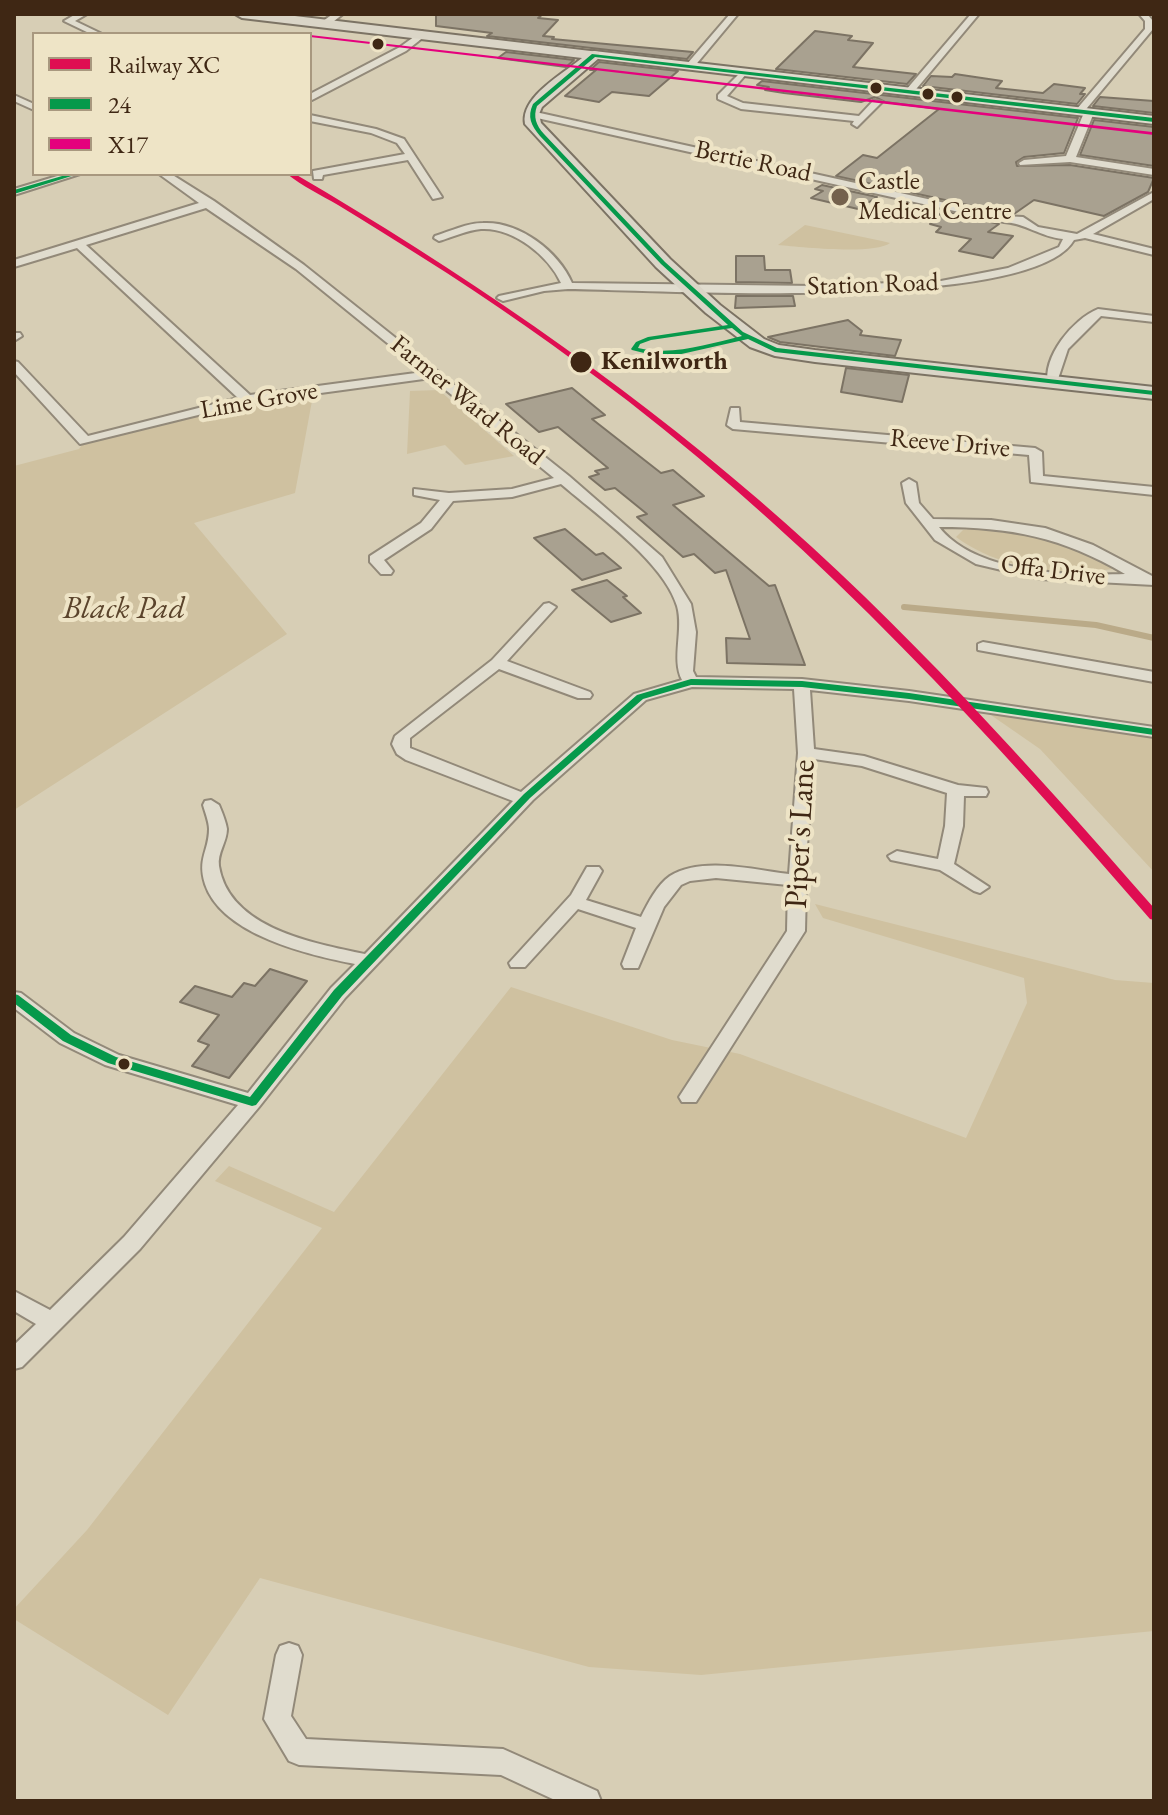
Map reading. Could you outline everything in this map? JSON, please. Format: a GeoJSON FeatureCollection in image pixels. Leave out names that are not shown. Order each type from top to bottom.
{"type":"FeatureCollection","features":[{"type":"Feature","properties":{"kind":"main road"},"geometry":{"type":"LineString","coordinates":[[242,14],[1154,120]]}},
{"type":"Feature","properties":{"kind":"main road"},"geometry":{"type":"LineString","coordinates":[[594,55],[535,105],[531,114],[533,124],[689,288],[757,343],[785,352],[1154,393]]}},
{"type":"Feature","properties":{"kind":"street"},"geometry":{"type":"LineString","coordinates":[[83,14],[68,21],[93,32]]}},
{"type":"Feature","properties":{"kind":"street"},"geometry":{"type":"LineString","coordinates":[[326,23],[339,14]]}},
{"type":"Feature","properties":{"kind":"street"},"geometry":{"type":"LineString","coordinates":[[690,66],[734,14]]}},
{"type":"Feature","properties":{"kind":"street"},"geometry":{"type":"LineString","coordinates":[[909,92],[975,14]]}},
{"type":"Feature","properties":{"kind":"street"},"geometry":{"type":"LineString","coordinates":[[1070,159],[1083,114],[1149,29],[1149,21],[1143,14]]}},
{"type":"Feature","properties":{"kind":"street"},"geometry":{"type":"LineString","coordinates":[[312,97],[403,49],[422,34]]}},
{"type":"Feature","properties":{"kind":"street"},"geometry":{"type":"LineString","coordinates":[[744,72],[721,97],[741,106],[858,122],[877,102]]}},
{"type":"Feature","properties":{"kind":"street","name":"Bertie Road"},"geometry":{"type":"LineString","coordinates":[[531,114],[1023,220],[1034,229],[1070,237]]}},
{"type":"Feature","properties":{"kind":"street"},"geometry":{"type":"LineString","coordinates":[[312,118],[373,131],[401,141],[437,197]]}},
{"type":"Feature","properties":{"kind":"street"},"geometry":{"type":"LineString","coordinates":[[318,177],[317,173],[411,156]]}},
{"type":"Feature","properties":{"kind":"street"},"geometry":{"type":"LineString","coordinates":[[1024,163],[1070,159],[1154,172]]}},
{"type":"Feature","properties":{"kind":"street"},"geometry":{"type":"LineString","coordinates":[[14,192],[68,176]]}},
{"type":"Feature","properties":{"kind":"street","name":"Farmer Ward Road"},"geometry":{"type":"LineString","coordinates":[[167,176],[300,267],[564,479],[657,560],[678,589],[687,618],[685,671],[691,682]]}},
{"type":"Feature","properties":{"kind":"street","name":"Station Road"},"geometry":{"type":"LineString","coordinates":[[503,298],[568,286],[860,288],[962,282],[1000,274],[1041,259],[1068,245],[1070,237],[1086,235],[1154,195]]}},
{"type":"Feature","properties":{"kind":"street"},"geometry":{"type":"LineString","coordinates":[[14,264],[210,203]]}},
{"type":"Feature","properties":{"kind":"street"},"geometry":{"type":"LineString","coordinates":[[439,238],[483,225],[503,229],[531,241],[564,273],[568,286]]}},
{"type":"Feature","properties":{"kind":"street"},"geometry":{"type":"LineString","coordinates":[[1086,235],[1154,252]]}},
{"type":"Feature","properties":{"kind":"street"},"geometry":{"type":"LineString","coordinates":[[79,244],[247,399]]}},
{"type":"Feature","properties":{"kind":"street"},"geometry":{"type":"LineString","coordinates":[[1052,382],[1056,356],[1069,338],[1098,312],[1154,319]]}},
{"type":"Feature","properties":{"kind":"street","name":"Lime Grove"},"geometry":{"type":"LineString","coordinates":[[14,365],[85,441],[247,399],[435,374]]}},
{"type":"Feature","properties":{"kind":"street","name":"Reeve Drive"},"geometry":{"type":"LineString","coordinates":[[735,411],[733,425],[1035,452],[1036,479],[1154,491]]}},
{"type":"Feature","properties":{"kind":"street"},"geometry":{"type":"LineString","coordinates":[[419,492],[449,497],[512,493],[564,479]]}},
{"type":"Feature","properties":{"kind":"street","name":"Offa Drive"},"geometry":{"type":"LineString","coordinates":[[909,483],[907,490],[912,501],[945,542],[996,565],[1061,577],[1148,580]]}},
{"type":"Feature","properties":{"kind":"street"},"geometry":{"type":"LineString","coordinates":[[386,571],[371,558],[426,526],[449,497]]}},
{"type":"Feature","properties":{"kind":"street","name":"Offa Drive"},"geometry":{"type":"LineString","coordinates":[[929,523],[1025,526],[1085,546],[1148,580]]}},
{"type":"Feature","properties":{"kind":"street"},"geometry":{"type":"LineString","coordinates":[[524,799],[412,757],[403,751],[400,744],[403,736],[497,663],[549,607]]}},
{"type":"Feature","properties":{"kind":"street"},"geometry":{"type":"LineString","coordinates":[[983,647],[1154,677]]}},
{"type":"Feature","properties":{"kind":"street"},"geometry":{"type":"LineString","coordinates":[[497,663],[584,695]]}},
{"type":"Feature","properties":{"kind":"street"},"geometry":{"type":"LineString","coordinates":[[14,1360],[132,1243],[252,1102],[338,993],[524,799],[640,697],[691,682],[802,684],[909,696],[1154,732]]}},
{"type":"Feature","properties":{"kind":"street","name":"Piper's Lane"},"geometry":{"type":"LineString","coordinates":[[689,1097],[796,931],[798,846],[806,753],[802,684]]}},
{"type":"Feature","properties":{"kind":"street"},"geometry":{"type":"LineString","coordinates":[[806,753],[864,761],[956,790],[980,792]]}},
{"type":"Feature","properties":{"kind":"street"},"geometry":{"type":"LineString","coordinates":[[945,866],[954,826],[956,790]]}},
{"type":"Feature","properties":{"kind":"street"},"geometry":{"type":"LineString","coordinates":[[211,805],[218,829],[209,849],[208,868],[215,890],[228,909],[255,926],[295,942],[369,961]]}},
{"type":"Feature","properties":{"kind":"street"},"geometry":{"type":"LineString","coordinates":[[897,856],[945,866],[980,887]]}},
{"type":"Feature","properties":{"kind":"street"},"geometry":{"type":"LineString","coordinates":[[518,963],[574,902],[593,871]]}},
{"type":"Feature","properties":{"kind":"street"},"geometry":{"type":"LineString","coordinates":[[631,964],[647,925],[672,883],[689,873],[798,881]]}},
{"type":"Feature","properties":{"kind":"street"},"geometry":{"type":"LineString","coordinates":[[574,902],[647,925]]}},
{"type":"Feature","properties":{"kind":"street"},"geometry":{"type":"LineString","coordinates":[[14,998],[67,1038],[112,1060],[252,1102]]}},
{"type":"Feature","properties":{"kind":"street"},"geometry":{"type":"LineString","coordinates":[[14,1300],[52,1323]]}},
{"type":"Feature","properties":{"kind":"street"},"geometry":{"type":"LineString","coordinates":[[289,1655],[277,1719],[299,1752],[503,1762],[587,1801]]}},
{"type":"Feature","properties":{"kind":"green space"},"geometry":{"type":"Polygon","coordinates":[[[805,225],[890,243],[869,249],[778,245],[805,225]]]}},
{"type":"Feature","properties":{"kind":"green space","name":"Black Pad"},"geometry":{"type":"Polygon","coordinates":[[[314,390],[295,493],[194,523],[287,634],[14,810],[14,466],[79,449],[85,441],[247,399],[314,390]]]}},
{"type":"Feature","properties":{"kind":"green space"},"geometry":{"type":"Polygon","coordinates":[[[439,390],[514,456],[465,465],[445,445],[407,454],[410,391],[439,390]]]}},
{"type":"Feature","properties":{"kind":"green space"},"geometry":{"type":"Polygon","coordinates":[[[985,526],[1052,539],[1113,569],[1073,571],[1031,568],[991,556],[956,537],[963,530],[985,526]]]}},
{"type":"Feature","properties":{"kind":"green space"},"geometry":{"type":"Polygon","coordinates":[[[988,713],[1154,738],[1154,872],[1040,749],[988,713]]]}},
{"type":"Feature","properties":{"kind":"green space"},"geometry":{"type":"Polygon","coordinates":[[[815,904],[1115,980],[1154,983],[1154,1631],[701,1675],[589,1667],[260,1578],[168,1715],[14,1619],[14,1609],[87,1530],[322,1228],[215,1181],[229,1166],[334,1212],[511,987],[672,1040],[740,1054],[966,1138],[1027,1003],[1024,978],[823,918],[815,904]]]}},
{"type":"Feature","properties":{"kind":"building"},"geometry":{"type":"Polygon","coordinates":[[[436,14],[543,14],[538,18],[558,20],[543,36],[554,37],[552,39],[693,52],[687,59],[487,36],[492,33],[436,26],[436,14]]]}},
{"type":"Feature","properties":{"kind":"building"},"geometry":{"type":"Polygon","coordinates":[[[815,31],[852,36],[848,40],[873,43],[853,67],[916,74],[907,84],[776,69],[815,31]]]}},
{"type":"Feature","properties":{"kind":"building"},"geometry":{"type":"Polygon","coordinates":[[[506,52],[574,60],[566,67],[498,58],[506,52]]]}},
{"type":"Feature","properties":{"kind":"building"},"geometry":{"type":"Polygon","coordinates":[[[599,62],[678,71],[649,96],[612,92],[599,102],[565,96],[596,70],[590,70],[599,62]]]}},
{"type":"Feature","properties":{"kind":"building"},"geometry":{"type":"Polygon","coordinates":[[[955,74],[1002,81],[996,88],[1043,93],[1054,84],[1085,88],[1080,94],[1085,94],[1077,104],[923,86],[931,76],[952,77],[955,74]]]}},
{"type":"Feature","properties":{"kind":"building"},"geometry":{"type":"Polygon","coordinates":[[[762,81],[1078,118],[1064,153],[1024,157],[1016,162],[1017,166],[1070,165],[1154,178],[1148,192],[1104,216],[1034,200],[1014,214],[1004,213],[836,176],[863,155],[877,158],[939,109],[885,102],[875,97],[861,102],[765,90],[769,87],[757,85],[762,81]]]}},
{"type":"Feature","properties":{"kind":"building"},"geometry":{"type":"Polygon","coordinates":[[[1100,97],[1154,101],[1154,113],[1093,106],[1100,97]]]}},
{"type":"Feature","properties":{"kind":"building"},"geometry":{"type":"Polygon","coordinates":[[[1094,120],[1154,127],[1154,166],[1080,155],[1094,120]]]}},
{"type":"Feature","properties":{"kind":"building","name":"Castle Medical Centre"},"geometry":{"type":"Polygon","coordinates":[[[822,185],[877,197],[858,209],[811,198],[823,191],[815,189],[822,185]]]}},
{"type":"Feature","properties":{"kind":"building"},"geometry":{"type":"Polygon","coordinates":[[[943,211],[999,224],[988,232],[1013,236],[993,258],[959,251],[971,239],[936,232],[941,227],[930,224],[943,211]]]}},
{"type":"Feature","properties":{"kind":"building"},"geometry":{"type":"Polygon","coordinates":[[[736,256],[764,256],[765,270],[790,270],[792,283],[736,282],[736,256]]]}},
{"type":"Feature","properties":{"kind":"building"},"geometry":{"type":"Polygon","coordinates":[[[736,296],[793,296],[795,306],[735,308],[736,296]]]}},
{"type":"Feature","properties":{"kind":"building"},"geometry":{"type":"Polygon","coordinates":[[[848,320],[862,331],[860,335],[901,340],[895,356],[780,342],[768,337],[848,320]]]}},
{"type":"Feature","properties":{"kind":"building"},"geometry":{"type":"Polygon","coordinates":[[[846,368],[909,375],[902,402],[841,392],[846,368]]]}},
{"type":"Feature","properties":{"kind":"building"},"geometry":{"type":"Polygon","coordinates":[[[572,388],[605,415],[592,419],[661,473],[673,470],[704,496],[673,505],[769,586],[775,585],[805,665],[727,663],[726,638],[750,639],[726,570],[715,573],[694,554],[683,557],[637,517],[647,514],[615,488],[605,490],[589,477],[599,474],[595,471],[608,468],[558,427],[539,432],[506,404],[572,388]]]}},
{"type":"Feature","properties":{"kind":"building"},"geometry":{"type":"Polygon","coordinates":[[[565,529],[596,555],[603,553],[621,568],[582,580],[534,538],[565,529]]]}},
{"type":"Feature","properties":{"kind":"building"},"geometry":{"type":"Polygon","coordinates":[[[607,580],[627,596],[623,597],[641,613],[611,622],[572,590],[607,580]]]}},
{"type":"Feature","properties":{"kind":"building"},"geometry":{"type":"Polygon","coordinates":[[[270,969],[307,981],[229,1078],[192,1066],[209,1045],[198,1041],[219,1015],[180,1002],[195,986],[232,997],[244,983],[255,986],[270,969]]]}},
{"type":"Feature","properties":{"kind":"waterway"},"geometry":{"type":"LineString","coordinates":[[904,607],[1096,625],[1154,638]]}},
{"type":"Feature","properties":{"kind":"rail line","name":"XC"},"geometry":{"type":"LineString","coordinates":[[293,176],[430,259],[565,351],[631,399],[757,503],[863,600],[949,688],[1154,916]]}},
{"type":"Feature","properties":{"kind":"transit line","name":"X17"},"geometry":{"type":"LineString","coordinates":[[312,36],[1152,134]]}},
{"type":"Feature","properties":{"kind":"transit line","name":"24"},"geometry":{"type":"LineString","coordinates":[[1154,120],[594,55],[535,105],[532,117],[542,135],[663,263],[741,333],[775,350],[1154,393]]}},
{"type":"Feature","properties":{"kind":"transit line","name":"24"},"geometry":{"type":"LineString","coordinates":[[14,192],[68,176]]}},
{"type":"Feature","properties":{"kind":"transit line","name":"24"},"geometry":{"type":"LineString","coordinates":[[733,326],[650,338],[638,343],[634,349],[677,353],[747,337]]}},
{"type":"Feature","properties":{"kind":"transit line","name":"24"},"geometry":{"type":"LineString","coordinates":[[14,998],[67,1038],[112,1060],[252,1102],[338,993],[527,796],[640,697],[691,682],[802,684],[909,696],[1154,732]]}},
{"type":"Feature","properties":{"kind":"place","name":"Castle Medical Centre"},"geometry":{"type":"Point","coordinates":[840,197]}},
{"type":"Feature","properties":{"kind":"place","name":"Kenilworth"},"geometry":{"type":"Point","coordinates":[581,362]}}]}
